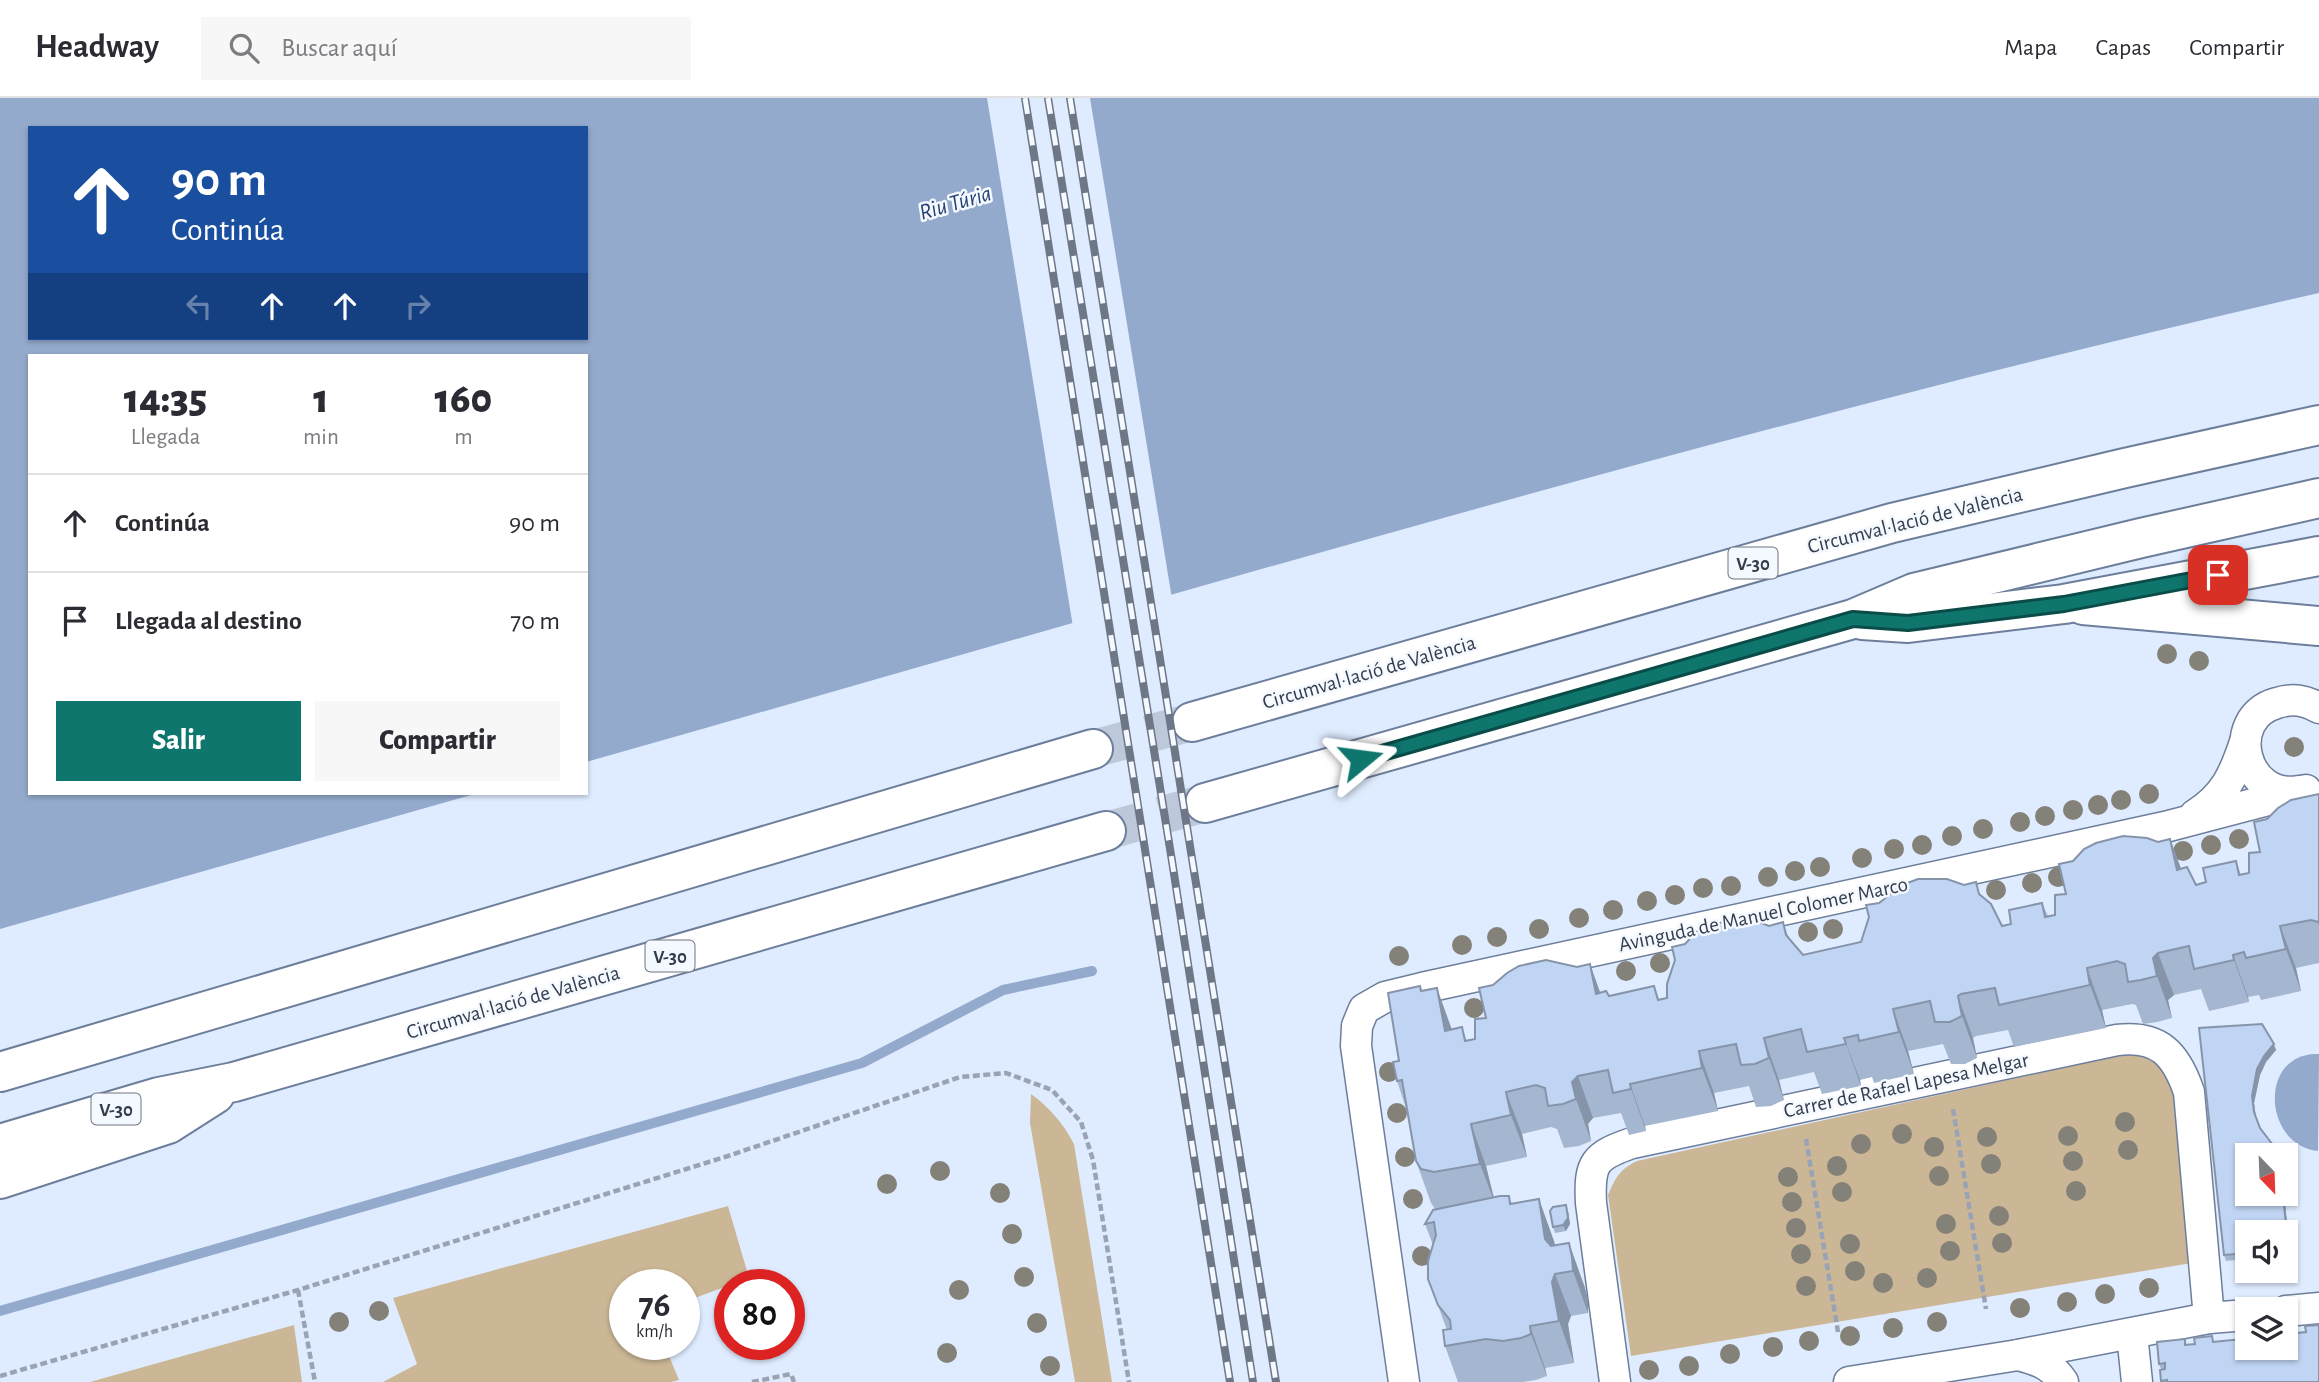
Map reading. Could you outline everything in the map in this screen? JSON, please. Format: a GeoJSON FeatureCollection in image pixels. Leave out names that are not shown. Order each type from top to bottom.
{"type":"FeatureCollection","features":[{"type":"Feature","properties":{"kind":"main road","name":"Circumval·lació de València"},"geometry":{"type":"LineString","coordinates":[[1192,722],[1892,523],[2319,425]]}},
{"type":"Feature","properties":{"kind":"main road"},"geometry":{"type":"LineString","coordinates":[[1205,803],[1853,619],[1914,593],[2319,498]]}},
{"type":"Feature","properties":{"kind":"main road"},"geometry":{"type":"LineString","coordinates":[[1853,619],[1908,623],[2064,604],[2319,556]]}},
{"type":"Feature","properties":{"kind":"main road"},"geometry":{"type":"LineString","coordinates":[[2064,604],[2319,626]]}},
{"type":"Feature","properties":{"kind":"main road"},"geometry":{"type":"LineString","coordinates":[[0,1072],[1093,749]]}},
{"type":"Feature","properties":{"kind":"main road","name":"Circumval·lació de València"},"geometry":{"type":"LineString","coordinates":[[0,1143],[159,1097],[234,1082],[1106,831]]}},
{"type":"Feature","properties":{"kind":"main road"},"geometry":{"type":"LineString","coordinates":[[0,1179],[168,1124],[234,1082]]}},
{"type":"Feature","properties":{"kind":"street","name":"Avinguda de Manuel Colomer Marco"},"geometry":{"type":"LineString","coordinates":[[2165,827],[2186,821],[2221,794],[2235,772],[2249,726],[2258,713],[2272,704],[2287,700],[2303,700],[2319,708]]}},
{"type":"Feature","properties":{"kind":"street","name":"Avinguda de Manuel Colomer Marco"},"geometry":{"type":"LineString","coordinates":[[2245,742],[2246,758],[2253,772],[2265,784],[2285,792],[2313,787]]}},
{"type":"Feature","properties":{"kind":"street","name":"Avinguda de Manuel Colomer Marco"},"geometry":{"type":"LineString","coordinates":[[1404,1382],[1356,1046],[1357,1026],[1364,1009],[1385,997],[1422,988],[2165,827],[2313,787]]}},
{"type":"Feature","properties":{"kind":"street","name":"Carrer de Rafael Lapesa Melgar"},"geometry":{"type":"LineString","coordinates":[[1615,1382],[1590,1178],[1597,1161],[1613,1150],[1632,1143],[2136,1037],[2154,1042],[2170,1054],[2182,1072],[2189,1092],[2209,1318]]}},
{"type":"Feature","properties":{"kind":"street"},"geometry":{"type":"LineString","coordinates":[[2298,1310],[2319,1308]]}},
{"type":"Feature","properties":{"kind":"street"},"geometry":{"type":"LineString","coordinates":[[1849,1382],[2018,1355],[2209,1318],[2235,1316]]}},
{"type":"Feature","properties":{"kind":"street"},"geometry":{"type":"LineString","coordinates":[[2132,1334],[2137,1382]]}},
{"type":"Feature","properties":{"kind":"street"},"geometry":{"type":"LineString","coordinates":[[2018,1355],[2039,1360],[2055,1369],[2063,1382]]}},
{"type":"Feature","properties":{"kind":"path"},"geometry":{"type":"LineString","coordinates":[[0,1376],[298,1290],[728,1156],[960,1077],[1006,1073],[1052,1090],[1080,1122],[1093,1160],[1129,1382]]}},
{"type":"Feature","properties":{"kind":"path"},"geometry":{"type":"LineString","coordinates":[[1947,1077],[1986,1309]]}},
{"type":"Feature","properties":{"kind":"path"},"geometry":{"type":"LineString","coordinates":[[1801,1108],[1838,1332]]}},
{"type":"Feature","properties":{"kind":"path"},"geometry":{"type":"LineString","coordinates":[[298,1290],[314,1382]]}},
{"type":"Feature","properties":{"kind":"path"},"geometry":{"type":"LineString","coordinates":[[752,1382],[792,1374],[794,1382]]}},
{"type":"Feature","properties":{"kind":"shaded area"},"geometry":{"type":"Polygon","coordinates":[[[2122,1055],[2141,1057],[2156,1064],[2166,1075],[2175,1093],[2192,1263],[1631,1356],[1608,1195],[1626,1167],[1637,1161],[2122,1055]]]}},
{"type":"Feature","properties":{"kind":"shaded area"},"geometry":{"type":"Polygon","coordinates":[[[1031,1094],[1055,1116],[1074,1144],[1112,1382],[1075,1382],[1030,1123],[1031,1094]]]}},
{"type":"Feature","properties":{"kind":"shaded area"},"geometry":{"type":"Polygon","coordinates":[[[728,1206],[746,1269],[714,1269],[714,1291],[700,1296],[700,1269],[609,1269],[609,1360],[671,1360],[679,1380],[671,1382],[383,1382],[417,1364],[393,1298],[728,1206]]]}},
{"type":"Feature","properties":{"kind":"shaded area"},"geometry":{"type":"Polygon","coordinates":[[[294,1325],[302,1382],[90,1382],[294,1325]]]}},
{"type":"Feature","properties":{"kind":"water","name":"Riu Túria"},"geometry":{"type":"Polygon","coordinates":[[[0,98],[2319,98],[2319,293],[1883,399],[1666,457],[1233,577],[588,761],[588,354],[28,354],[28,795],[471,795],[0,929],[0,98]]]}},
{"type":"Feature","properties":{"kind":"water"},"geometry":{"type":"Polygon","coordinates":[[[2319,1054],[2318,1151],[2300,1145],[2287,1134],[2278,1119],[2275,1101],[2277,1084],[2284,1069],[2297,1059],[2319,1054]]]}},
{"type":"Feature","properties":{"kind":"pier"},"geometry":{"type":"Polygon","coordinates":[[[987,98],[1090,98],[1172,599],[1073,627],[987,98]]]}},
{"type":"Feature","properties":{"kind":"building"},"geometry":{"type":"Polygon","coordinates":[[[2319,794],[2319,922],[2311,920],[2280,926],[2286,949],[2246,958],[2244,952],[2233,955],[2234,960],[2194,969],[2189,946],[2158,953],[2153,958],[2157,976],[2141,980],[2128,982],[2125,964],[2117,961],[2087,968],[2090,985],[1999,1005],[1995,988],[1961,994],[1958,996],[1962,1016],[1950,1022],[1935,1022],[1930,1001],[1893,1009],[1899,1032],[1859,1041],[1858,1035],[1844,1038],[1846,1044],[1807,1052],[1801,1029],[1764,1038],[1769,1058],[1755,1064],[1741,1065],[1736,1044],[1699,1051],[1702,1068],[1630,1084],[1631,1089],[1613,1093],[1608,1070],[1578,1076],[1572,1082],[1576,1099],[1563,1104],[1548,1106],[1545,1088],[1536,1085],[1506,1092],[1511,1115],[1471,1124],[1480,1164],[1434,1172],[1421,1169],[1416,1161],[1402,1080],[1397,1081],[1393,1062],[1399,1061],[1388,993],[1420,986],[1421,991],[1437,988],[1445,1031],[1462,1027],[1465,1041],[1475,1039],[1475,1019],[1486,1018],[1479,988],[1493,985],[1519,966],[1546,960],[1577,967],[1590,964],[1596,994],[1606,991],[1609,996],[1654,986],[1658,1000],[1667,998],[1667,984],[1675,960],[1672,947],[1685,944],[1696,932],[1706,927],[1733,919],[1754,920],[1769,926],[1783,922],[1786,935],[1803,955],[1861,942],[1869,917],[1866,905],[1879,903],[1902,885],[1918,879],[1947,879],[1964,885],[1976,882],[1979,894],[1991,904],[2002,926],[2011,924],[2009,910],[2042,903],[2045,917],[2055,915],[2055,895],[2066,894],[2059,864],[2073,861],[2084,849],[2096,843],[2123,836],[2158,842],[2170,839],[2177,870],[2187,867],[2196,885],[2206,882],[2203,868],[2236,861],[2239,875],[2249,873],[2249,853],[2260,852],[2254,822],[2267,819],[2291,800],[2319,794]]]}},
{"type":"Feature","properties":{"kind":"building"},"geometry":{"type":"Polygon","coordinates":[[[2262,1024],[2274,1044],[2257,1069],[2252,1096],[2260,1128],[2271,1143],[2235,1143],[2235,1206],[2284,1206],[2285,1220],[2235,1220],[2235,1254],[2224,1255],[2199,1028],[2262,1024]]]}},
{"type":"Feature","properties":{"kind":"building"},"geometry":{"type":"Polygon","coordinates":[[[1509,1196],[1510,1204],[1539,1199],[1545,1239],[1551,1246],[1569,1243],[1573,1271],[1555,1274],[1552,1282],[1559,1321],[1530,1326],[1531,1334],[1521,1338],[1503,1341],[1486,1339],[1445,1346],[1443,1330],[1451,1329],[1450,1320],[1438,1305],[1428,1279],[1428,1261],[1436,1235],[1434,1222],[1425,1224],[1433,1210],[1509,1196]]]}},
{"type":"Feature","properties":{"kind":"building"},"geometry":{"type":"Polygon","coordinates":[[[1566,1205],[1568,1218],[1563,1225],[1553,1227],[1550,1211],[1553,1207],[1566,1205]]]}},
{"type":"Feature","properties":{"kind":"building"},"geometry":{"type":"Polygon","coordinates":[[[2319,1325],[2319,1382],[2161,1381],[2160,1370],[2165,1369],[2165,1363],[2159,1364],[2157,1342],[2185,1339],[2185,1345],[2195,1344],[2194,1338],[2212,1336],[2213,1342],[2235,1340],[2235,1360],[2298,1360],[2298,1333],[2306,1332],[2305,1326],[2319,1325]]]}},
{"type":"Feature","properties":{"kind":"waterway"},"geometry":{"type":"LineString","coordinates":[[0,1311],[862,1063],[1003,990],[1092,971]]}},
{"type":"Feature","properties":{"kind":"tunnel"},"geometry":{"type":"LineString","coordinates":[[1093,749],[1192,722]]}},
{"type":"Feature","properties":{"kind":"tunnel"},"geometry":{"type":"LineString","coordinates":[[1106,831],[1205,803]]}},
{"type":"Feature","properties":{"kind":"railway"},"geometry":{"type":"LineString","coordinates":[[1025,98],[1230,1382]]}},
{"type":"Feature","properties":{"kind":"railway"},"geometry":{"type":"LineString","coordinates":[[1048,98],[1172,861],[1253,1382]]}},
{"type":"Feature","properties":{"kind":"railway"},"geometry":{"type":"LineString","coordinates":[[1070,98],[1276,1382]]}},
{"type":"Feature","properties":{"kind":"route"},"geometry":{"type":"LineString","coordinates":[[1361,759],[1853,619],[1908,623],[2064,604],[2218,575]]}}]}
